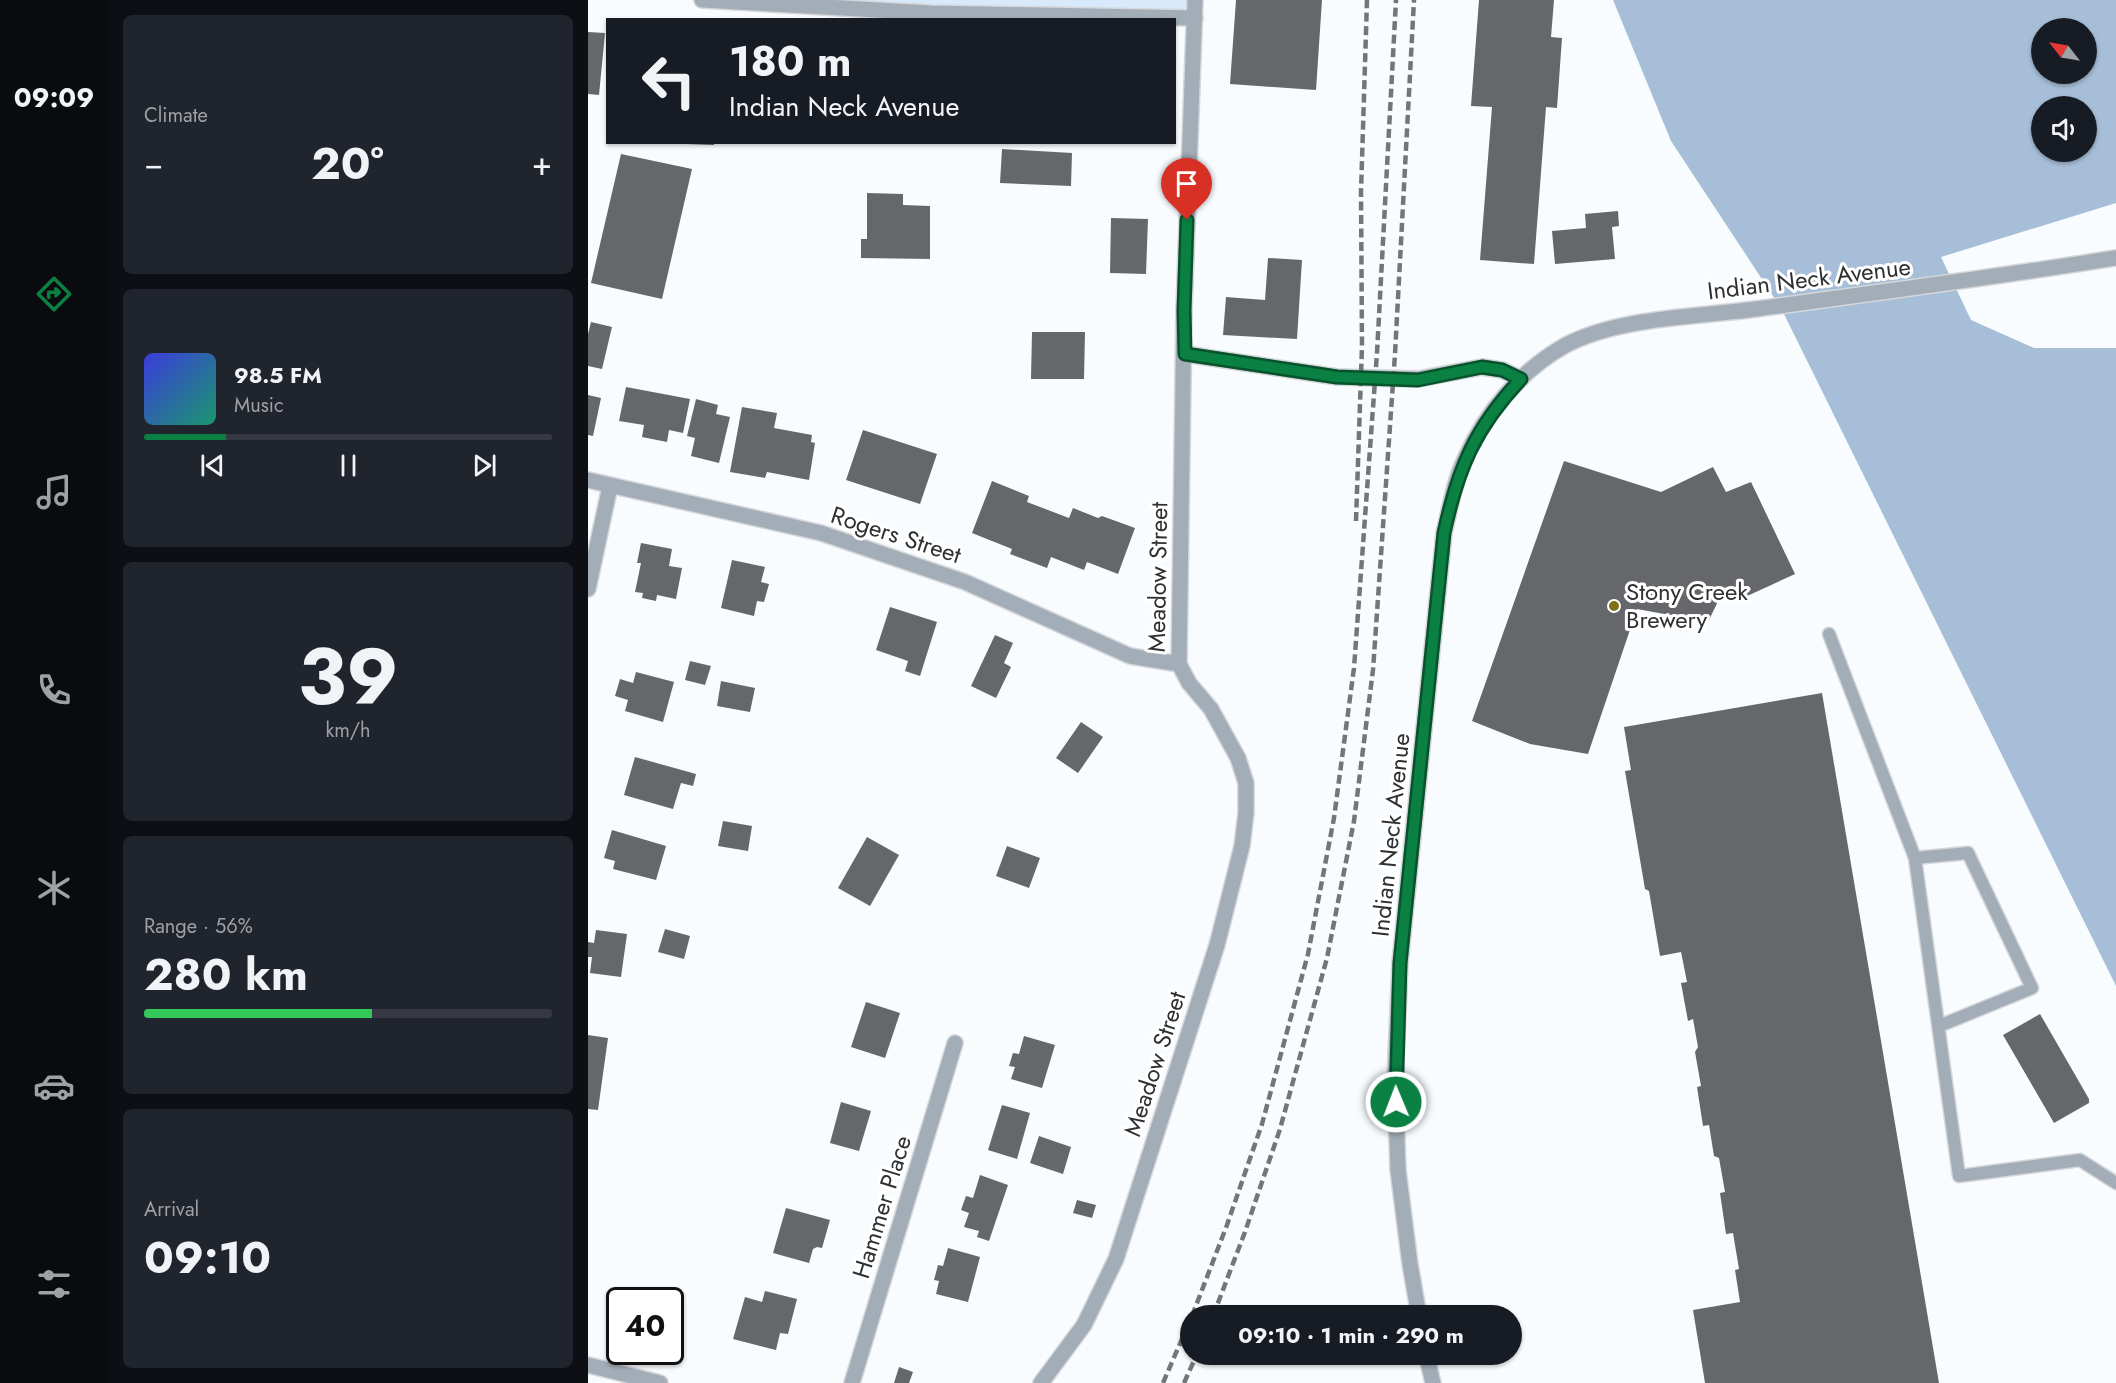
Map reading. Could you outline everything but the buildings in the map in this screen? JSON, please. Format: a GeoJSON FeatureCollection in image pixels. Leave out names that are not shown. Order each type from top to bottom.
{"type":"FeatureCollection","features":[{"type":"Feature","properties":{"kind":"street"},"geometry":{"type":"LineString","coordinates":[[702,0],[931,13],[1195,18]]}},
{"type":"Feature","properties":{"kind":"street","name":"Meadow Street"},"geometry":{"type":"LineString","coordinates":[[1041,1383],[1084,1325],[1116,1259],[1217,945],[1242,846],[1246,813],[1246,783],[1240,767],[1211,709],[1189,683],[1179,664],[1184,310],[1195,0]]}},
{"type":"Feature","properties":{"kind":"street","name":"Indian Neck Avenue"},"geometry":{"type":"LineString","coordinates":[[1417,1305],[1398,1170],[1395,1080],[1400,963],[1444,533],[1453,494],[1465,459],[1490,415],[1501,400],[1541,361],[1566,345],[1595,333],[1635,324],[1972,280],[2116,258]]}},
{"type":"Feature","properties":{"kind":"street"},"geometry":{"type":"LineString","coordinates":[[1185,354],[1337,377],[1418,380],[1482,367],[1502,370],[1521,379]]}},
{"type":"Feature","properties":{"kind":"street","name":"Rogers Street"},"geometry":{"type":"LineString","coordinates":[[588,480],[821,533],[965,582],[1130,656],[1179,664]]}},
{"type":"Feature","properties":{"kind":"street"},"geometry":{"type":"LineString","coordinates":[[588,589],[610,486]]}},
{"type":"Feature","properties":{"kind":"street","name":"Hammer Place"},"geometry":{"type":"LineString","coordinates":[[852,1383],[955,1043]]}},
{"type":"Feature","properties":{"kind":"street"},"geometry":{"type":"LineString","coordinates":[[588,1365],[660,1383]]}},
{"type":"Feature","properties":{"kind":"street"},"geometry":{"type":"LineString","coordinates":[[1429,1365],[1433,1383]]}},
{"type":"Feature","properties":{"kind":"lane"},"geometry":{"type":"LineString","coordinates":[[1830,634],[1915,858],[1959,1176],[2080,1160],[2116,1183]]}},
{"type":"Feature","properties":{"kind":"lane"},"geometry":{"type":"LineString","coordinates":[[1915,858],[1968,853],[2032,988],[1939,1026]]}},
{"type":"Feature","properties":{"kind":"shaded area"},"geometry":{"type":"Polygon","coordinates":[[[702,0],[1195,0],[1195,18],[702,0]]]}},
{"type":"Feature","properties":{"kind":"shaded area"},"geometry":{"type":"Polygon","coordinates":[[[1613,0],[2116,0],[2116,203],[1941,257],[1971,320],[2034,348],[2116,348],[2116,986],[1781,308],[1671,141],[1613,0]]]}},
{"type":"Feature","properties":{"kind":"railway"},"geometry":{"type":"LineString","coordinates":[[1356,521],[1362,346],[1361,192],[1367,0]]}},
{"type":"Feature","properties":{"kind":"railway"},"geometry":{"type":"LineString","coordinates":[[1196,1305],[1262,1124],[1308,954],[1334,818],[1354,668],[1377,353],[1396,0]]}},
{"type":"Feature","properties":{"kind":"railway"},"geometry":{"type":"LineString","coordinates":[[1217,1305],[1280,1129],[1327,958],[1354,821],[1373,670],[1395,354],[1414,0]]}},
{"type":"Feature","properties":{"kind":"railway"},"geometry":{"type":"LineString","coordinates":[[1163,1383],[1180,1344]]}},
{"type":"Feature","properties":{"kind":"railway"},"geometry":{"type":"LineString","coordinates":[[1184,1383],[1192,1365]]}},
{"type":"Feature","properties":{"kind":"place","name":"Stony Creek Brewery"},"geometry":{"type":"Point","coordinates":[1614,606]}},
{"type":"Feature","properties":{"kind":"route"},"geometry":{"type":"LineString","coordinates":[[1187,220],[1185,354],[1337,377],[1418,380],[1482,367],[1502,370],[1521,379],[1490,415],[1465,459],[1453,494],[1444,533],[1400,963],[1396,1102]]}}]}
